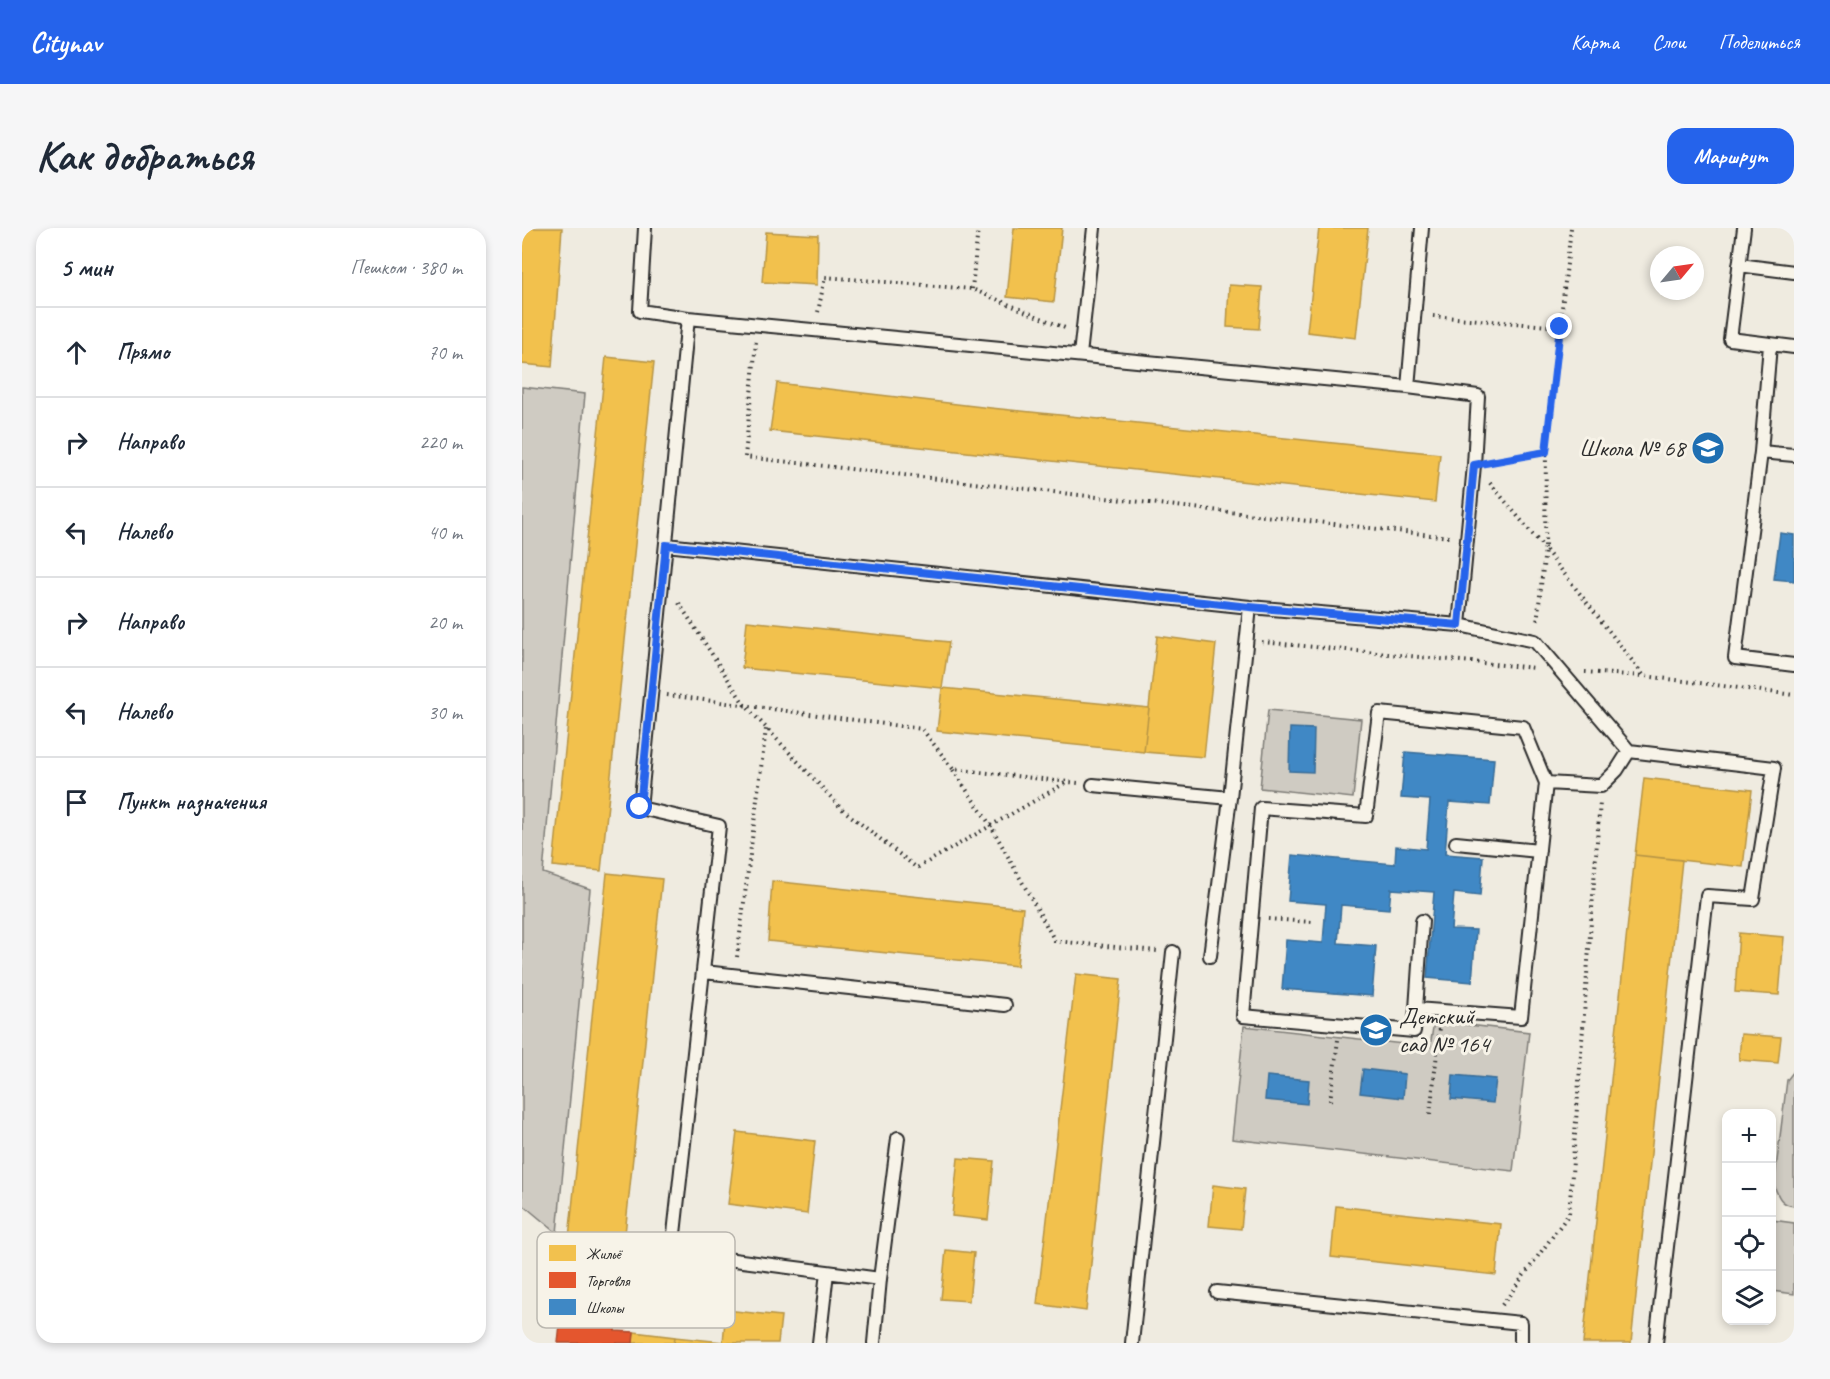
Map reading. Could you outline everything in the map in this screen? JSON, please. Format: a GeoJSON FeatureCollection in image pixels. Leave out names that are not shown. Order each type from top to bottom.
{"type":"FeatureCollection","features":[{"type":"Feature","properties":{"kind":"lane"},"geometry":{"type":"LineString","coordinates":[[645,228],[639,311],[688,318],[1408,387],[1478,396],[1459,625]]}},
{"type":"Feature","properties":{"kind":"lane"},"geometry":{"type":"LineString","coordinates":[[1080,356],[1094,228]]}},
{"type":"Feature","properties":{"kind":"lane"},"geometry":{"type":"LineString","coordinates":[[1408,387],[1422,228]]}},
{"type":"Feature","properties":{"kind":"lane"},"geometry":{"type":"LineString","coordinates":[[1744,228],[1730,339],[1794,347]]}},
{"type":"Feature","properties":{"kind":"lane"},"geometry":{"type":"LineString","coordinates":[[1739,265],[1794,272]]}},
{"type":"Feature","properties":{"kind":"lane"},"geometry":{"type":"LineString","coordinates":[[674,1232],[719,826],[640,807],[688,318]]}},
{"type":"Feature","properties":{"kind":"lane"},"geometry":{"type":"LineString","coordinates":[[1770,345],[1761,452],[1735,658],[1794,665]]}},
{"type":"Feature","properties":{"kind":"lane"},"geometry":{"type":"LineString","coordinates":[[1761,452],[1794,455]]}},
{"type":"Feature","properties":{"kind":"lane"},"geometry":{"type":"LineString","coordinates":[[666,545],[1250,607],[1459,625],[1534,641],[1629,750],[1774,768],[1754,899],[1707,896],[1656,1343]]}},
{"type":"Feature","properties":{"kind":"lane"},"geometry":{"type":"LineString","coordinates":[[1210,956],[1230,798],[1250,607]]}},
{"type":"Feature","properties":{"kind":"lane"},"geometry":{"type":"LineString","coordinates":[[1416,1009],[1521,1017],[1546,783],[1523,727],[1379,713],[1366,816],[1261,808],[1243,1016],[1414,1031],[1422,921]]}},
{"type":"Feature","properties":{"kind":"lane"},"geometry":{"type":"LineString","coordinates":[[1546,783],[1601,786],[1617,770],[1629,750]]}},
{"type":"Feature","properties":{"kind":"lane"},"geometry":{"type":"LineString","coordinates":[[1093,785],[1230,798]]}},
{"type":"Feature","properties":{"kind":"lane"},"geometry":{"type":"LineString","coordinates":[[1456,843],[1539,851]]}},
{"type":"Feature","properties":{"kind":"lane"},"geometry":{"type":"LineString","coordinates":[[1132,1343],[1173,952]]}},
{"type":"Feature","properties":{"kind":"lane"},"geometry":{"type":"LineString","coordinates":[[704,972],[1005,1005]]}},
{"type":"Feature","properties":{"kind":"lane"},"geometry":{"type":"LineString","coordinates":[[874,1343],[898,1138]]}},
{"type":"Feature","properties":{"kind":"lane"},"geometry":{"type":"LineString","coordinates":[[735,1260],[880,1279]]}},
{"type":"Feature","properties":{"kind":"lane"},"geometry":{"type":"LineString","coordinates":[[819,1343],[827,1272]]}},
{"type":"Feature","properties":{"kind":"lane"},"geometry":{"type":"LineString","coordinates":[[1217,1292],[1521,1323],[1521,1343]]}},
{"type":"Feature","properties":{"kind":"path"},"geometry":{"type":"LineString","coordinates":[[972,290],[978,228]]}},
{"type":"Feature","properties":{"kind":"path"},"geometry":{"type":"LineString","coordinates":[[1534,641],[1545,549],[1546,452],[1571,228]]}},
{"type":"Feature","properties":{"kind":"path"},"geometry":{"type":"LineString","coordinates":[[814,330],[825,278],[972,290],[1082,335]]}},
{"type":"Feature","properties":{"kind":"path"},"geometry":{"type":"LineString","coordinates":[[1414,315],[1560,327]]}},
{"type":"Feature","properties":{"kind":"path"},"geometry":{"type":"LineString","coordinates":[[757,324],[744,457],[1467,539]]}},
{"type":"Feature","properties":{"kind":"path"},"geometry":{"type":"LineString","coordinates":[[1546,452],[1474,465],[1545,549],[1644,676]]}},
{"type":"Feature","properties":{"kind":"path"},"geometry":{"type":"LineString","coordinates":[[663,578],[744,704],[842,809],[917,868],[1067,782]]}},
{"type":"Feature","properties":{"kind":"path"},"geometry":{"type":"LineString","coordinates":[[1246,641],[1560,671],[1644,676],[1794,695]]}},
{"type":"Feature","properties":{"kind":"path"},"geometry":{"type":"LineString","coordinates":[[651,693],[922,729],[953,769],[991,826],[1055,941],[1173,952]]}},
{"type":"Feature","properties":{"kind":"path"},"geometry":{"type":"LineString","coordinates":[[735,975],[766,729]]}},
{"type":"Feature","properties":{"kind":"path"},"geometry":{"type":"LineString","coordinates":[[953,769],[1093,785]]}},
{"type":"Feature","properties":{"kind":"path"},"geometry":{"type":"LineString","coordinates":[[1491,1320],[1569,1214],[1601,786]]}},
{"type":"Feature","properties":{"kind":"path"},"geometry":{"type":"LineString","coordinates":[[1430,1114],[1442,1011]]}},
{"type":"Feature","properties":{"kind":"path"},"geometry":{"type":"LineString","coordinates":[[1330,1101],[1340,1025]]}},
{"type":"Feature","properties":{"kind":"shaded area"},"geometry":{"type":"Polygon","coordinates":[[[522,387],[585,394],[543,873],[590,889],[557,1232],[522,1204],[522,387]]]}},
{"type":"Feature","properties":{"kind":"shaded area"},"geometry":{"type":"Polygon","coordinates":[[[1268,710],[1361,719],[1353,798],[1260,788],[1268,710]]]}},
{"type":"Feature","properties":{"kind":"shaded area"},"geometry":{"type":"Polygon","coordinates":[[[1434,1021],[1529,1032],[1513,1171],[1232,1139],[1244,1026],[1430,1047],[1434,1021]]]}},
{"type":"Feature","properties":{"kind":"shaded area"},"geometry":{"type":"Polygon","coordinates":[[[1794,1071],[1794,1206],[1783,1202],[1776,1189],[1776,1169],[1787,1080],[1794,1071]]]}},
{"type":"Feature","properties":{"kind":"shaded area"},"geometry":{"type":"Polygon","coordinates":[[[1776,1221],[1794,1223],[1794,1294],[1776,1292],[1776,1221]]]}},
{"type":"Feature","properties":{"kind":"building: Жильё"},"geometry":{"type":"Polygon","coordinates":[[[522,228],[562,228],[552,367],[522,364],[522,228]]]}},
{"type":"Feature","properties":{"kind":"building: Жильё"},"geometry":{"type":"Polygon","coordinates":[[[1014,228],[1062,228],[1054,302],[1007,297],[1014,228]]]}},
{"type":"Feature","properties":{"kind":"building: Жильё"},"geometry":{"type":"Polygon","coordinates":[[[1319,228],[1368,228],[1356,338],[1307,332],[1319,228]]]}},
{"type":"Feature","properties":{"kind":"building: Жильё"},"geometry":{"type":"Polygon","coordinates":[[[766,232],[818,235],[817,285],[762,282],[766,232]]]}},
{"type":"Feature","properties":{"kind":"building: Жильё"},"geometry":{"type":"Polygon","coordinates":[[[1229,285],[1262,287],[1259,329],[1227,327],[1229,285]]]}},
{"type":"Feature","properties":{"kind":"building: Жильё"},"geometry":{"type":"Polygon","coordinates":[[[606,357],[654,362],[601,871],[553,866],[606,357]]]}},
{"type":"Feature","properties":{"kind":"building: Жильё"},"geometry":{"type":"Polygon","coordinates":[[[777,383],[991,408],[1440,454],[1435,502],[770,431],[777,383]]]}},
{"type":"Feature","properties":{"kind":"building: Жильё"},"geometry":{"type":"Polygon","coordinates":[[[747,621],[949,642],[942,688],[742,668],[747,621]]]}},
{"type":"Feature","properties":{"kind":"building: Жильё"},"geometry":{"type":"Polygon","coordinates":[[[1157,636],[1216,644],[1204,757],[1144,752],[1157,636]]]}},
{"type":"Feature","properties":{"kind":"building: Жильё"},"geometry":{"type":"Polygon","coordinates":[[[942,688],[1149,708],[1144,752],[937,731],[942,688]]]}},
{"type":"Feature","properties":{"kind":"building: Жильё"},"geometry":{"type":"Polygon","coordinates":[[[1644,778],[1752,790],[1743,867],[1635,855],[1644,778]]]}},
{"type":"Feature","properties":{"kind":"building: Жильё"},"geometry":{"type":"Polygon","coordinates":[[[1635,855],[1682,860],[1631,1343],[1583,1343],[1635,855]]]}},
{"type":"Feature","properties":{"kind":"building: Жильё"},"geometry":{"type":"Polygon","coordinates":[[[607,873],[662,879],[625,1232],[570,1232],[607,873]]]}},
{"type":"Feature","properties":{"kind":"building: Жильё"},"geometry":{"type":"Polygon","coordinates":[[[772,881],[1023,908],[1017,966],[768,941],[772,881]]]}},
{"type":"Feature","properties":{"kind":"building: Жильё"},"geometry":{"type":"Polygon","coordinates":[[[1739,933],[1784,937],[1779,995],[1735,992],[1739,933]]]}},
{"type":"Feature","properties":{"kind":"building: Жильё"},"geometry":{"type":"Polygon","coordinates":[[[1076,974],[1121,979],[1086,1311],[1037,1304],[1076,974]]]}},
{"type":"Feature","properties":{"kind":"building: Жильё"},"geometry":{"type":"Polygon","coordinates":[[[1741,1034],[1781,1037],[1778,1063],[1739,1060],[1741,1034]]]}},
{"type":"Feature","properties":{"kind":"building: Жильё"},"geometry":{"type":"Polygon","coordinates":[[[737,1132],[815,1141],[807,1214],[728,1204],[737,1132]]]}},
{"type":"Feature","properties":{"kind":"building: Жильё"},"geometry":{"type":"Polygon","coordinates":[[[958,1158],[994,1161],[988,1220],[952,1216],[958,1158]]]}},
{"type":"Feature","properties":{"kind":"building: Жильё"},"geometry":{"type":"Polygon","coordinates":[[[1213,1185],[1245,1189],[1241,1229],[1209,1226],[1213,1185]]]}},
{"type":"Feature","properties":{"kind":"building: Жильё"},"geometry":{"type":"Polygon","coordinates":[[[1336,1206],[1501,1224],[1496,1275],[1331,1257],[1336,1206]]]}},
{"type":"Feature","properties":{"kind":"building: Жильё"},"geometry":{"type":"Polygon","coordinates":[[[946,1250],[974,1253],[969,1301],[941,1299],[946,1250]]]}},
{"type":"Feature","properties":{"kind":"building: Жильё"},"geometry":{"type":"Polygon","coordinates":[[[735,1311],[781,1316],[778,1343],[674,1343],[675,1337],[723,1342],[724,1328],[735,1328],[735,1311]]]}},
{"type":"Feature","properties":{"kind":"building: Жильё"},"geometry":{"type":"Polygon","coordinates":[[[634,1332],[675,1337],[674,1343],[633,1343],[634,1332]]]}},
{"type":"Feature","properties":{"kind":"building: Торговля"},"geometry":{"type":"Polygon","coordinates":[[[560,1328],[615,1328],[615,1331],[634,1332],[633,1343],[558,1343],[560,1328]]]}},
{"type":"Feature","properties":{"kind":"building: Школы"},"geometry":{"type":"Polygon","coordinates":[[[1780,533],[1794,535],[1794,581],[1774,579],[1780,533]]]}},
{"type":"Feature","properties":{"kind":"building: Школы"},"geometry":{"type":"Polygon","coordinates":[[[1290,728],[1314,729],[1313,772],[1289,771],[1290,728]]]}},
{"type":"Feature","properties":{"kind":"building: Школы"},"geometry":{"type":"Polygon","coordinates":[[[1405,752],[1494,759],[1490,805],[1449,802],[1445,854],[1483,857],[1480,896],[1454,893],[1451,929],[1476,930],[1472,982],[1427,978],[1434,892],[1391,889],[1389,909],[1341,905],[1338,943],[1376,946],[1372,996],[1282,989],[1286,940],[1323,943],[1326,904],[1288,901],[1292,855],[1395,864],[1396,846],[1426,849],[1430,800],[1401,798],[1405,752]]]}},
{"type":"Feature","properties":{"kind":"building: Школы"},"geometry":{"type":"Polygon","coordinates":[[[1363,1069],[1405,1074],[1403,1098],[1360,1093],[1363,1069]]]}},
{"type":"Feature","properties":{"kind":"building: Школы"},"geometry":{"type":"Polygon","coordinates":[[[1453,1075],[1496,1079],[1493,1103],[1451,1099],[1453,1075]]]}},
{"type":"Feature","properties":{"kind":"building: Школы"},"geometry":{"type":"Polygon","coordinates":[[[1267,1076],[1309,1080],[1307,1104],[1265,1100],[1267,1076]]]}},
{"type":"Feature","properties":{"kind":"place","name":"Школа № 68"},"geometry":{"type":"Point","coordinates":[1708,448]}},
{"type":"Feature","properties":{"kind":"place","name":"Детский сад № 164"},"geometry":{"type":"Point","coordinates":[1376,1030]}},
{"type":"Feature","properties":{"kind":"route"},"geometry":{"type":"LineString","coordinates":[[640,807],[666,545],[1250,607],[1459,625],[1474,465],[1546,452],[1560,327]]}}]}
